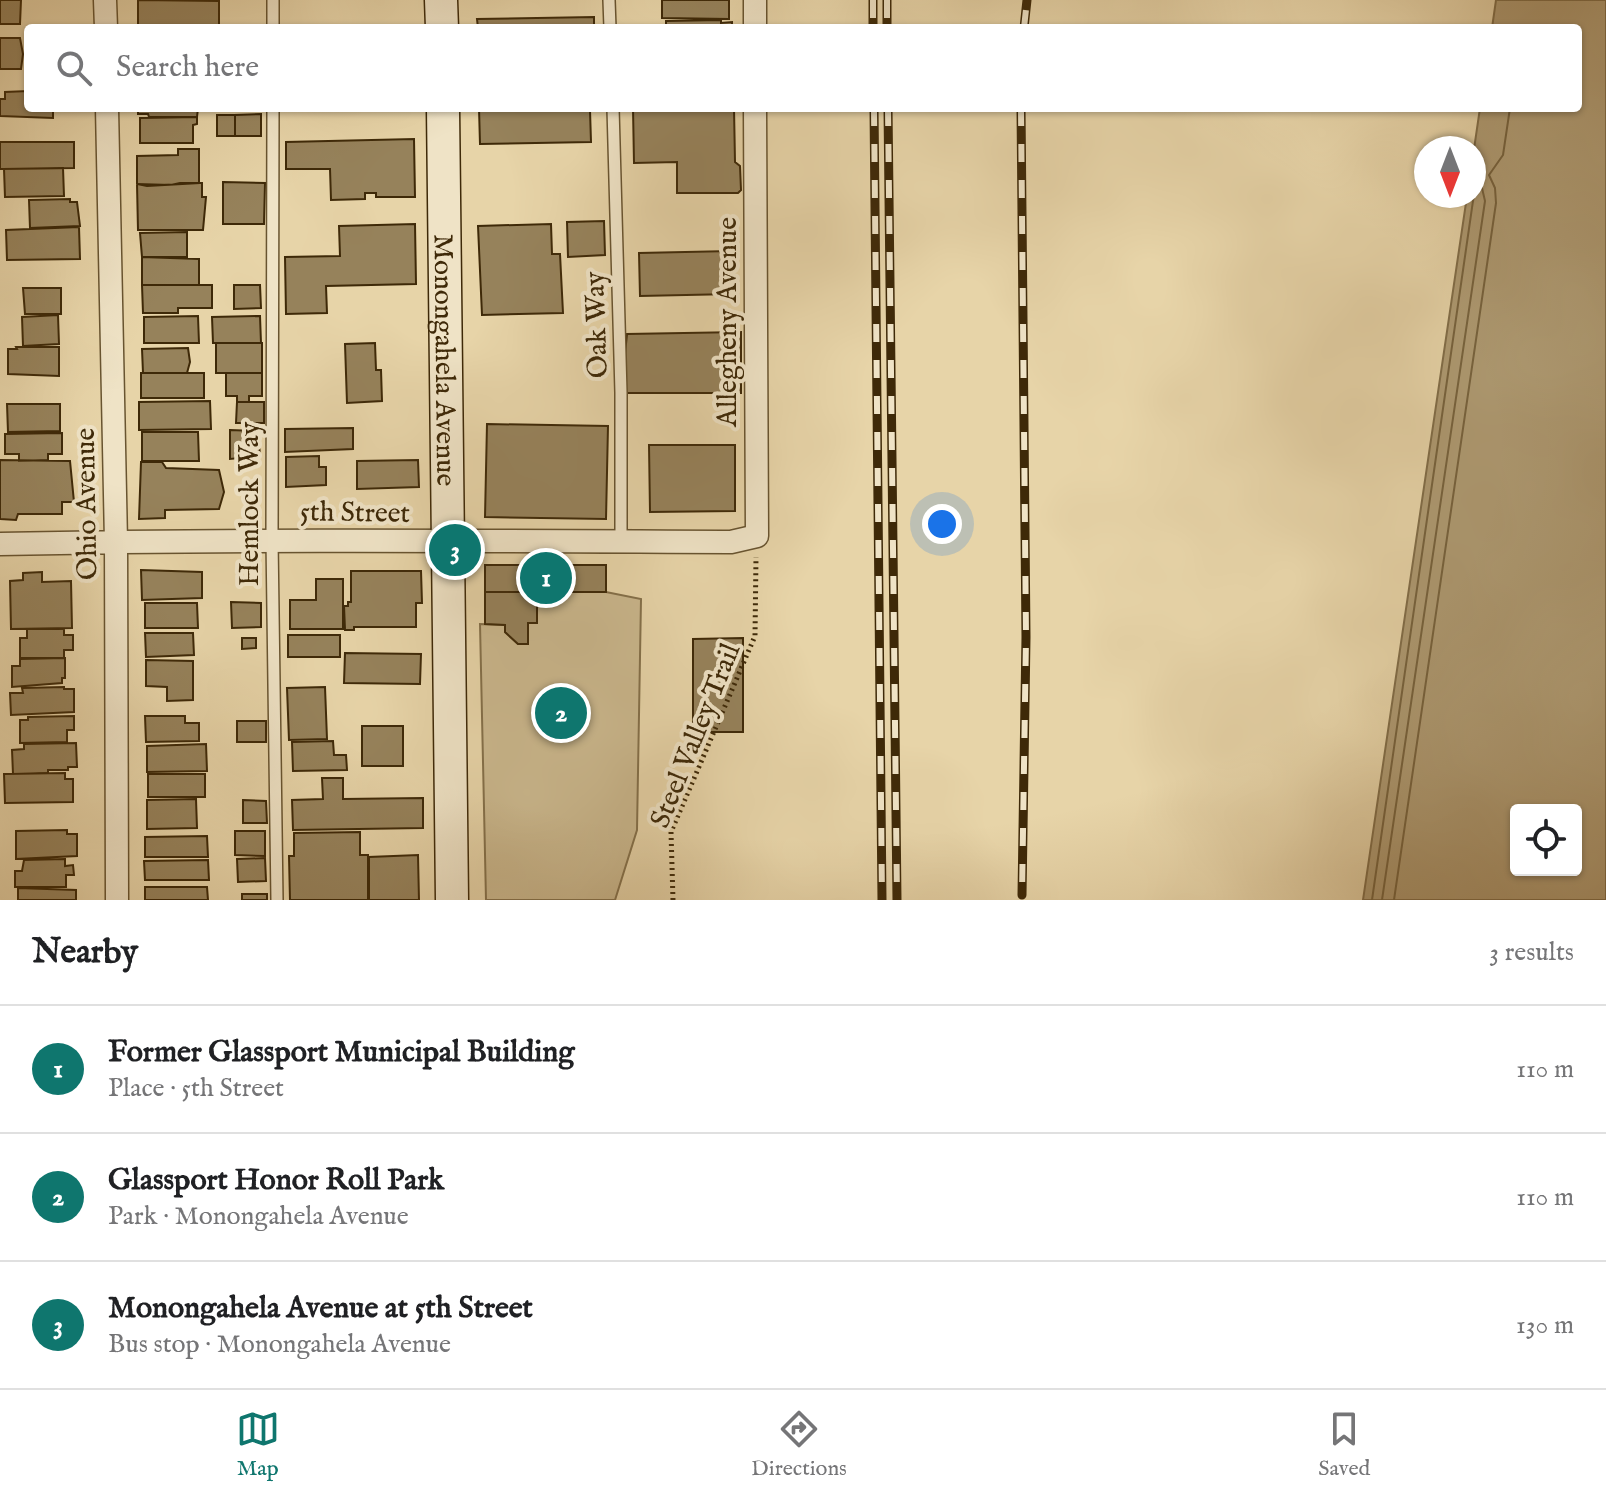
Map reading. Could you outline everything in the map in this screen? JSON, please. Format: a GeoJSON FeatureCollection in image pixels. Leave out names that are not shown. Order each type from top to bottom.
{"type":"FeatureCollection","features":[{"type":"Feature","properties":{"kind":"main road"},"geometry":{"type":"LineString","coordinates":[[441,0],[442,24]]}},
{"type":"Feature","properties":{"kind":"main road","name":"Monongahela Avenue"},"geometry":{"type":"LineString","coordinates":[[443,112],[452,900]]}},
{"type":"Feature","properties":{"kind":"street"},"geometry":{"type":"LineString","coordinates":[[105,0],[106,24]]}},
{"type":"Feature","properties":{"kind":"street"},"geometry":{"type":"LineString","coordinates":[[755,0],[755,24]]}},
{"type":"Feature","properties":{"kind":"street","name":"Ohio Avenue"},"geometry":{"type":"LineString","coordinates":[[107,112],[116,542],[117,900]]}},
{"type":"Feature","properties":{"kind":"street","name":"Allegheny Avenue"},"geometry":{"type":"LineString","coordinates":[[755,112],[757,536]]}},
{"type":"Feature","properties":{"kind":"street","name":"5th Street"},"geometry":{"type":"LineString","coordinates":[[0,544],[272,540],[731,542],[757,536]]}},
{"type":"Feature","properties":{"kind":"lane"},"geometry":{"type":"LineString","coordinates":[[273,0],[273,24]]}},
{"type":"Feature","properties":{"kind":"lane"},"geometry":{"type":"LineString","coordinates":[[609,0],[610,24]]}},
{"type":"Feature","properties":{"kind":"lane","name":"Hemlock Way"},"geometry":{"type":"LineString","coordinates":[[273,112],[272,540],[277,900]]}},
{"type":"Feature","properties":{"kind":"lane","name":"Oak Way"},"geometry":{"type":"LineString","coordinates":[[613,112],[621,393],[621,541]]}},
{"type":"Feature","properties":{"kind":"path","name":"Steel Valley Trail"},"geometry":{"type":"LineString","coordinates":[[673,900],[671,832],[755,636],[757,536]]}},
{"type":"Feature","properties":{"kind":"shaded area"},"geometry":{"type":"Polygon","coordinates":[[[537,592],[606,592],[641,599],[637,830],[615,900],[486,900],[480,624],[505,625],[505,632],[518,644],[528,644],[528,623],[537,622],[537,592]]]}},
{"type":"Feature","properties":{"kind":"water"},"geometry":{"type":"Polygon","coordinates":[[[1496,0],[1606,0],[1606,900],[1363,900],[1465,208],[1486,208],[1486,136],[1476,136],[1479,112],[1582,112],[1582,24],[1493,24],[1496,0]]]}},
{"type":"Feature","properties":{"kind":"building"},"geometry":{"type":"Polygon","coordinates":[[[0,0],[21,0],[20,24],[0,24],[0,0]]]}},
{"type":"Feature","properties":{"kind":"building"},"geometry":{"type":"Polygon","coordinates":[[[138,0],[219,1],[219,24],[138,24],[138,0]]]}},
{"type":"Feature","properties":{"kind":"building"},"geometry":{"type":"Polygon","coordinates":[[[662,0],[729,0],[729,19],[662,18],[662,0]]]}},
{"type":"Feature","properties":{"kind":"building"},"geometry":{"type":"Polygon","coordinates":[[[594,17],[594,24],[478,24],[477,19],[594,17]]]}},
{"type":"Feature","properties":{"kind":"building"},"geometry":{"type":"Polygon","coordinates":[[[721,20],[721,23],[732,24],[666,24],[666,21],[721,20]]]}},
{"type":"Feature","properties":{"kind":"building"},"geometry":{"type":"Polygon","coordinates":[[[0,38],[20,38],[23,54],[21,69],[0,69],[0,38]]]}},
{"type":"Feature","properties":{"kind":"building"},"geometry":{"type":"Polygon","coordinates":[[[24,91],[24,112],[53,112],[53,118],[0,116],[0,99],[5,99],[5,92],[24,91]]]}},
{"type":"Feature","properties":{"kind":"building"},"geometry":{"type":"Polygon","coordinates":[[[198,112],[197,117],[149,117],[148,114],[138,114],[198,112]]]}},
{"type":"Feature","properties":{"kind":"building"},"geometry":{"type":"Polygon","coordinates":[[[479,112],[590,112],[591,142],[480,144],[479,112]]]}},
{"type":"Feature","properties":{"kind":"building"},"geometry":{"type":"Polygon","coordinates":[[[633,112],[734,112],[735,162],[740,166],[741,190],[738,193],[677,193],[677,162],[634,163],[633,112]]]}},
{"type":"Feature","properties":{"kind":"building"},"geometry":{"type":"Polygon","coordinates":[[[261,114],[261,136],[235,136],[235,115],[261,114]]]}},
{"type":"Feature","properties":{"kind":"building"},"geometry":{"type":"Polygon","coordinates":[[[217,115],[235,115],[235,136],[217,136],[217,115]]]}},
{"type":"Feature","properties":{"kind":"building"},"geometry":{"type":"Polygon","coordinates":[[[197,117],[197,124],[193,125],[193,143],[140,143],[140,118],[197,117]]]}},
{"type":"Feature","properties":{"kind":"building"},"geometry":{"type":"Polygon","coordinates":[[[414,139],[415,197],[376,197],[376,193],[365,193],[365,199],[331,200],[330,169],[286,169],[286,142],[414,139]]]}},
{"type":"Feature","properties":{"kind":"building"},"geometry":{"type":"Polygon","coordinates":[[[0,142],[74,142],[74,168],[0,169],[0,142]]]}},
{"type":"Feature","properties":{"kind":"building"},"geometry":{"type":"Polygon","coordinates":[[[178,149],[199,149],[199,183],[137,184],[137,156],[178,155],[178,149]]]}},
{"type":"Feature","properties":{"kind":"building"},"geometry":{"type":"Polygon","coordinates":[[[63,168],[64,196],[5,197],[4,169],[63,168]]]}},
{"type":"Feature","properties":{"kind":"building"},"geometry":{"type":"Polygon","coordinates":[[[223,182],[265,183],[264,224],[223,224],[223,182]]]}},
{"type":"Feature","properties":{"kind":"building"},"geometry":{"type":"Polygon","coordinates":[[[202,183],[202,197],[206,197],[203,230],[138,230],[137,184],[202,183]]]}},
{"type":"Feature","properties":{"kind":"building"},"geometry":{"type":"Polygon","coordinates":[[[70,199],[70,202],[77,202],[80,226],[30,228],[29,200],[70,199]]]}},
{"type":"Feature","properties":{"kind":"building"},"geometry":{"type":"Polygon","coordinates":[[[604,221],[605,255],[568,257],[567,222],[604,221]]]}},
{"type":"Feature","properties":{"kind":"building"},"geometry":{"type":"Polygon","coordinates":[[[415,224],[416,284],[326,286],[327,313],[286,314],[285,257],[340,256],[339,226],[415,224]]]}},
{"type":"Feature","properties":{"kind":"building"},"geometry":{"type":"Polygon","coordinates":[[[551,224],[552,254],[560,254],[563,313],[482,315],[478,226],[551,224]]]}},
{"type":"Feature","properties":{"kind":"building"},"geometry":{"type":"Polygon","coordinates":[[[79,227],[80,259],[7,260],[6,230],[79,227]]]}},
{"type":"Feature","properties":{"kind":"building"},"geometry":{"type":"Polygon","coordinates":[[[187,232],[187,257],[142,257],[140,233],[187,232]]]}},
{"type":"Feature","properties":{"kind":"building"},"geometry":{"type":"Polygon","coordinates":[[[731,251],[732,294],[640,296],[639,253],[731,251]]]}},
{"type":"Feature","properties":{"kind":"building"},"geometry":{"type":"Polygon","coordinates":[[[142,257],[199,259],[199,285],[142,285],[142,257]]]}},
{"type":"Feature","properties":{"kind":"building"},"geometry":{"type":"Polygon","coordinates":[[[142,285],[212,285],[212,308],[178,308],[178,313],[143,313],[142,285]]]}},
{"type":"Feature","properties":{"kind":"building"},"geometry":{"type":"Polygon","coordinates":[[[234,285],[260,285],[261,308],[234,309],[234,285]]]}},
{"type":"Feature","properties":{"kind":"building"},"geometry":{"type":"Polygon","coordinates":[[[23,288],[61,288],[61,314],[25,314],[23,288]]]}},
{"type":"Feature","properties":{"kind":"building"},"geometry":{"type":"Polygon","coordinates":[[[58,315],[59,344],[23,346],[22,317],[58,315]]]}},
{"type":"Feature","properties":{"kind":"building"},"geometry":{"type":"Polygon","coordinates":[[[198,316],[199,343],[144,343],[144,317],[198,316]]]}},
{"type":"Feature","properties":{"kind":"building"},"geometry":{"type":"Polygon","coordinates":[[[260,316],[261,343],[213,343],[212,317],[260,316]]]}},
{"type":"Feature","properties":{"kind":"building"},"geometry":{"type":"Polygon","coordinates":[[[741,332],[741,393],[621,393],[627,334],[741,332]]]}},
{"type":"Feature","properties":{"kind":"building"},"geometry":{"type":"Polygon","coordinates":[[[216,343],[262,343],[262,373],[216,373],[216,343]]]}},
{"type":"Feature","properties":{"kind":"building"},"geometry":{"type":"Polygon","coordinates":[[[375,343],[376,370],[381,370],[382,401],[347,403],[345,344],[375,343]]]}},
{"type":"Feature","properties":{"kind":"building"},"geometry":{"type":"Polygon","coordinates":[[[59,347],[59,376],[8,374],[8,349],[59,347]]]}},
{"type":"Feature","properties":{"kind":"building"},"geometry":{"type":"Polygon","coordinates":[[[188,348],[190,362],[187,373],[143,373],[142,349],[188,348]]]}},
{"type":"Feature","properties":{"kind":"building"},"geometry":{"type":"Polygon","coordinates":[[[141,373],[204,373],[204,398],[141,398],[141,373]]]}},
{"type":"Feature","properties":{"kind":"building"},"geometry":{"type":"Polygon","coordinates":[[[226,373],[262,373],[262,396],[249,396],[249,402],[237,402],[237,396],[226,396],[226,373]]]}},
{"type":"Feature","properties":{"kind":"building"},"geometry":{"type":"Polygon","coordinates":[[[210,401],[211,429],[139,430],[139,402],[210,401]]]}},
{"type":"Feature","properties":{"kind":"building"},"geometry":{"type":"Polygon","coordinates":[[[237,402],[264,402],[264,423],[236,423],[237,402]]]}},
{"type":"Feature","properties":{"kind":"building"},"geometry":{"type":"Polygon","coordinates":[[[7,404],[60,404],[60,431],[8,432],[7,404]]]}},
{"type":"Feature","properties":{"kind":"building"},"geometry":{"type":"Polygon","coordinates":[[[487,424],[608,426],[606,519],[485,517],[487,424]]]}},
{"type":"Feature","properties":{"kind":"building"},"geometry":{"type":"Polygon","coordinates":[[[353,428],[353,449],[285,452],[285,429],[353,428]]]}},
{"type":"Feature","properties":{"kind":"building"},"geometry":{"type":"Polygon","coordinates":[[[230,430],[258,431],[260,456],[230,459],[230,430]]]}},
{"type":"Feature","properties":{"kind":"building"},"geometry":{"type":"Polygon","coordinates":[[[142,432],[198,432],[199,461],[142,461],[142,432]]]}},
{"type":"Feature","properties":{"kind":"building"},"geometry":{"type":"Polygon","coordinates":[[[62,433],[62,454],[48,454],[48,460],[19,461],[19,454],[5,454],[5,434],[62,433]]]}},
{"type":"Feature","properties":{"kind":"building"},"geometry":{"type":"Polygon","coordinates":[[[649,445],[735,445],[735,511],[650,512],[649,445]]]}},
{"type":"Feature","properties":{"kind":"building"},"geometry":{"type":"Polygon","coordinates":[[[319,456],[319,467],[326,467],[326,485],[286,487],[286,457],[319,456]]]}},
{"type":"Feature","properties":{"kind":"building"},"geometry":{"type":"Polygon","coordinates":[[[0,460],[70,461],[74,502],[62,502],[62,514],[18,514],[16,520],[0,519],[0,460]]]}},
{"type":"Feature","properties":{"kind":"building"},"geometry":{"type":"Polygon","coordinates":[[[418,460],[419,487],[357,489],[357,461],[418,460]]]}},
{"type":"Feature","properties":{"kind":"building"},"geometry":{"type":"Polygon","coordinates":[[[141,462],[162,462],[166,468],[219,470],[224,492],[219,509],[165,510],[165,518],[139,519],[141,462]]]}},
{"type":"Feature","properties":{"kind":"building"},"geometry":{"type":"Polygon","coordinates":[[[485,565],[606,565],[606,592],[485,592],[485,565]]]}},
{"type":"Feature","properties":{"kind":"building"},"geometry":{"type":"Polygon","coordinates":[[[141,570],[202,572],[202,598],[142,600],[141,570]]]}},
{"type":"Feature","properties":{"kind":"building"},"geometry":{"type":"Polygon","coordinates":[[[351,571],[421,571],[422,603],[416,603],[416,627],[354,627],[354,630],[345,630],[344,606],[351,602],[351,571]]]}},
{"type":"Feature","properties":{"kind":"building"},"geometry":{"type":"Polygon","coordinates":[[[42,572],[42,582],[71,581],[72,628],[11,629],[10,581],[23,580],[23,573],[42,572]]]}},
{"type":"Feature","properties":{"kind":"building"},"geometry":{"type":"Polygon","coordinates":[[[316,579],[343,579],[343,629],[290,629],[290,600],[316,600],[316,579]]]}},
{"type":"Feature","properties":{"kind":"building"},"geometry":{"type":"Polygon","coordinates":[[[485,592],[537,592],[537,623],[528,623],[528,644],[518,644],[505,632],[505,625],[485,624],[485,592]]]}},
{"type":"Feature","properties":{"kind":"building"},"geometry":{"type":"Polygon","coordinates":[[[231,602],[261,603],[261,627],[232,628],[231,602]]]}},
{"type":"Feature","properties":{"kind":"building"},"geometry":{"type":"Polygon","coordinates":[[[145,603],[197,603],[198,628],[145,628],[145,603]]]}},
{"type":"Feature","properties":{"kind":"building"},"geometry":{"type":"Polygon","coordinates":[[[27,629],[64,629],[64,635],[73,635],[73,650],[64,650],[64,658],[20,658],[20,638],[27,638],[27,629]]]}},
{"type":"Feature","properties":{"kind":"building"},"geometry":{"type":"Polygon","coordinates":[[[145,633],[193,633],[194,655],[146,657],[145,633]]]}},
{"type":"Feature","properties":{"kind":"building"},"geometry":{"type":"Polygon","coordinates":[[[288,635],[340,635],[340,657],[288,657],[288,635]]]}},
{"type":"Feature","properties":{"kind":"building"},"geometry":{"type":"Polygon","coordinates":[[[242,638],[256,638],[256,648],[242,649],[242,638]]]}},
{"type":"Feature","properties":{"kind":"building"},"geometry":{"type":"Polygon","coordinates":[[[743,638],[743,732],[693,732],[693,639],[743,638]]]}},
{"type":"Feature","properties":{"kind":"building"},"geometry":{"type":"Polygon","coordinates":[[[345,653],[421,654],[420,684],[344,683],[345,653]]]}},
{"type":"Feature","properties":{"kind":"building"},"geometry":{"type":"Polygon","coordinates":[[[65,658],[62,683],[12,687],[12,666],[20,666],[20,659],[65,658]]]}},
{"type":"Feature","properties":{"kind":"building"},"geometry":{"type":"Polygon","coordinates":[[[146,660],[193,661],[193,700],[167,701],[167,687],[146,686],[146,660]]]}},
{"type":"Feature","properties":{"kind":"building"},"geometry":{"type":"Polygon","coordinates":[[[325,687],[327,739],[289,740],[287,688],[325,687]]]}},
{"type":"Feature","properties":{"kind":"building"},"geometry":{"type":"Polygon","coordinates":[[[22,688],[74,689],[74,712],[11,715],[10,693],[23,693],[22,688]]]}},
{"type":"Feature","properties":{"kind":"building"},"geometry":{"type":"Polygon","coordinates":[[[74,716],[74,730],[67,730],[67,742],[20,743],[20,720],[28,720],[28,717],[74,716]]]}},
{"type":"Feature","properties":{"kind":"building"},"geometry":{"type":"Polygon","coordinates":[[[145,716],[185,716],[185,723],[199,723],[199,741],[146,742],[145,716]]]}},
{"type":"Feature","properties":{"kind":"building"},"geometry":{"type":"Polygon","coordinates":[[[237,721],[266,721],[266,742],[237,742],[237,721]]]}},
{"type":"Feature","properties":{"kind":"building"},"geometry":{"type":"Polygon","coordinates":[[[362,726],[403,726],[403,766],[362,766],[362,726]]]}},
{"type":"Feature","properties":{"kind":"building"},"geometry":{"type":"Polygon","coordinates":[[[333,741],[334,755],[346,755],[347,770],[293,771],[292,742],[333,741]]]}},
{"type":"Feature","properties":{"kind":"building"},"geometry":{"type":"Polygon","coordinates":[[[76,743],[77,767],[48,770],[48,773],[13,774],[12,750],[24,749],[24,744],[76,743]]]}},
{"type":"Feature","properties":{"kind":"building"},"geometry":{"type":"Polygon","coordinates":[[[206,744],[207,771],[147,772],[147,746],[206,744]]]}},
{"type":"Feature","properties":{"kind":"building"},"geometry":{"type":"Polygon","coordinates":[[[65,773],[65,779],[73,779],[73,802],[5,803],[4,774],[65,773]]]}},
{"type":"Feature","properties":{"kind":"building"},"geometry":{"type":"Polygon","coordinates":[[[148,774],[205,774],[205,797],[148,797],[148,774]]]}},
{"type":"Feature","properties":{"kind":"building"},"geometry":{"type":"Polygon","coordinates":[[[322,778],[343,778],[343,799],[423,798],[423,828],[293,830],[292,800],[323,799],[322,778]]]}},
{"type":"Feature","properties":{"kind":"building"},"geometry":{"type":"Polygon","coordinates":[[[196,799],[197,828],[147,829],[147,800],[196,799]]]}},
{"type":"Feature","properties":{"kind":"building"},"geometry":{"type":"Polygon","coordinates":[[[243,800],[266,801],[267,823],[243,823],[243,800]]]}},
{"type":"Feature","properties":{"kind":"building"},"geometry":{"type":"Polygon","coordinates":[[[67,830],[67,834],[77,834],[77,856],[16,859],[16,831],[67,830]]]}},
{"type":"Feature","properties":{"kind":"building"},"geometry":{"type":"Polygon","coordinates":[[[235,831],[265,831],[265,856],[235,855],[235,831]]]}},
{"type":"Feature","properties":{"kind":"building"},"geometry":{"type":"Polygon","coordinates":[[[360,832],[360,855],[368,855],[368,900],[290,900],[289,856],[294,856],[294,833],[360,832]]]}},
{"type":"Feature","properties":{"kind":"building"},"geometry":{"type":"Polygon","coordinates":[[[207,836],[208,857],[145,857],[145,837],[207,836]]]}},
{"type":"Feature","properties":{"kind":"building"},"geometry":{"type":"Polygon","coordinates":[[[418,855],[419,900],[369,900],[369,857],[418,855]]]}},
{"type":"Feature","properties":{"kind":"building"},"geometry":{"type":"Polygon","coordinates":[[[265,858],[266,881],[238,882],[237,859],[265,858]]]}},
{"type":"Feature","properties":{"kind":"building"},"geometry":{"type":"Polygon","coordinates":[[[65,859],[65,866],[73,865],[74,875],[66,875],[66,887],[15,887],[15,871],[22,871],[24,860],[65,859]]]}},
{"type":"Feature","properties":{"kind":"building"},"geometry":{"type":"Polygon","coordinates":[[[208,860],[209,880],[145,880],[144,861],[208,860]]]}},
{"type":"Feature","properties":{"kind":"building"},"geometry":{"type":"Polygon","coordinates":[[[145,887],[207,887],[208,900],[145,900],[145,887]]]}},
{"type":"Feature","properties":{"kind":"building"},"geometry":{"type":"Polygon","coordinates":[[[18,888],[76,890],[76,900],[18,900],[18,888]]]}},
{"type":"Feature","properties":{"kind":"building"},"geometry":{"type":"Polygon","coordinates":[[[242,894],[267,894],[267,900],[242,900],[242,894]]]}},
{"type":"Feature","properties":{"kind":"railway"},"geometry":{"type":"LineString","coordinates":[[873,0],[873,24]]}},
{"type":"Feature","properties":{"kind":"railway"},"geometry":{"type":"LineString","coordinates":[[887,0],[887,24]]}},
{"type":"Feature","properties":{"kind":"railway"},"geometry":{"type":"LineString","coordinates":[[1024,24],[1027,0]]}},
{"type":"Feature","properties":{"kind":"railway"},"geometry":{"type":"LineString","coordinates":[[874,112],[882,900]]}},
{"type":"Feature","properties":{"kind":"railway"},"geometry":{"type":"LineString","coordinates":[[888,112],[897,900]]}},
{"type":"Feature","properties":{"kind":"railway"},"geometry":{"type":"LineString","coordinates":[[1021,112],[1026,637],[1022,895]]}},
{"type":"Feature","properties":{"kind":"place","name":"Monongahela Avenue at 5th Street"},"geometry":{"type":"Point","coordinates":[455,550]}},
{"type":"Feature","properties":{"kind":"place","name":"Former Glassport Municipal Building"},"geometry":{"type":"Point","coordinates":[546,578]}},
{"type":"Feature","properties":{"kind":"place","name":"Glassport Honor Roll Park"},"geometry":{"type":"Point","coordinates":[561,713]}}]}
